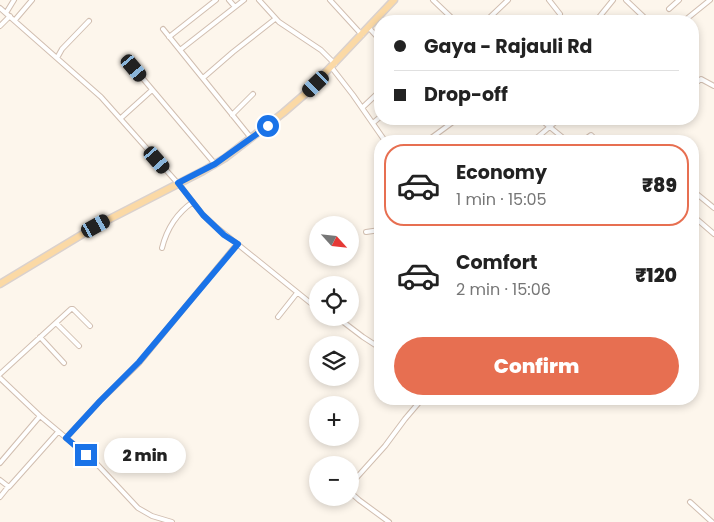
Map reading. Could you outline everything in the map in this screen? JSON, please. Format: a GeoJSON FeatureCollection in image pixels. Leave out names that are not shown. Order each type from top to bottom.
{"type":"FeatureCollection","features":[{"type":"Feature","properties":{"kind":"main road"},"geometry":{"type":"LineString","coordinates":[[381,15],[394,0]]}},
{"type":"Feature","properties":{"kind":"main road"},"geometry":{"type":"LineString","coordinates":[[0,284],[96,226],[215,164],[296,103],[374,22]]}},
{"type":"Feature","properties":{"kind":"street"},"geometry":{"type":"LineString","coordinates":[[6,13],[14,0]]}},
{"type":"Feature","properties":{"kind":"street"},"geometry":{"type":"LineString","coordinates":[[14,20],[32,0]]}},
{"type":"Feature","properties":{"kind":"street"},"geometry":{"type":"LineString","coordinates":[[169,37],[216,0]]}},
{"type":"Feature","properties":{"kind":"street"},"geometry":{"type":"LineString","coordinates":[[229,0],[235,7]]}},
{"type":"Feature","properties":{"kind":"street"},"geometry":{"type":"LineString","coordinates":[[180,50],[244,0]]}},
{"type":"Feature","properties":{"kind":"street"},"geometry":{"type":"LineString","coordinates":[[259,0],[276,19],[321,50],[373,123]]}},
{"type":"Feature","properties":{"kind":"street"},"geometry":{"type":"LineString","coordinates":[[330,0],[362,35]]}},
{"type":"Feature","properties":{"kind":"street"},"geometry":{"type":"LineString","coordinates":[[432,0],[448,15]]}},
{"type":"Feature","properties":{"kind":"street"},"geometry":{"type":"LineString","coordinates":[[492,15],[508,0]]}},
{"type":"Feature","properties":{"kind":"street"},"geometry":{"type":"LineString","coordinates":[[549,0],[560,14]]}},
{"type":"Feature","properties":{"kind":"street"},"geometry":{"type":"LineString","coordinates":[[601,15],[612,0]]}},
{"type":"Feature","properties":{"kind":"street"},"geometry":{"type":"LineString","coordinates":[[626,0],[642,15]]}},
{"type":"Feature","properties":{"kind":"street"},"geometry":{"type":"LineString","coordinates":[[669,9],[679,0]]}},
{"type":"Feature","properties":{"kind":"street"},"geometry":{"type":"LineString","coordinates":[[691,15],[710,0]]}},
{"type":"Feature","properties":{"kind":"street"},"geometry":{"type":"LineString","coordinates":[[0,8],[95,91],[121,118],[214,226],[309,302]]}},
{"type":"Feature","properties":{"kind":"street"},"geometry":{"type":"LineString","coordinates":[[0,26],[10,16]]}},
{"type":"Feature","properties":{"kind":"street"},"geometry":{"type":"LineString","coordinates":[[203,78],[276,19]]}},
{"type":"Feature","properties":{"kind":"street"},"geometry":{"type":"LineString","coordinates":[[57,58],[89,20]]}},
{"type":"Feature","properties":{"kind":"street"},"geometry":{"type":"LineString","coordinates":[[369,28],[374,33]]}},
{"type":"Feature","properties":{"kind":"street"},"geometry":{"type":"LineString","coordinates":[[163,29],[251,138]]}},
{"type":"Feature","properties":{"kind":"street"},"geometry":{"type":"LineString","coordinates":[[134,68],[215,164]]}},
{"type":"Feature","properties":{"kind":"street"},"geometry":{"type":"LineString","coordinates":[[699,81],[701,79],[714,86]]}},
{"type":"Feature","properties":{"kind":"street"},"geometry":{"type":"LineString","coordinates":[[121,118],[152,90]]}},
{"type":"Feature","properties":{"kind":"street"},"geometry":{"type":"LineString","coordinates":[[232,116],[253,94]]}},
{"type":"Feature","properties":{"kind":"street"},"geometry":{"type":"LineString","coordinates":[[362,108],[374,97]]}},
{"type":"Feature","properties":{"kind":"street"},"geometry":{"type":"LineString","coordinates":[[435,135],[449,125]]}},
{"type":"Feature","properties":{"kind":"street"},"geometry":{"type":"LineString","coordinates":[[547,125],[559,135]]}},
{"type":"Feature","properties":{"kind":"street"},"geometry":{"type":"LineString","coordinates":[[541,135],[553,125]]}},
{"type":"Feature","properties":{"kind":"street"},"geometry":{"type":"LineString","coordinates":[[699,196],[714,208]]}},
{"type":"Feature","properties":{"kind":"street"},"geometry":{"type":"LineString","coordinates":[[162,248],[175,218],[181,210],[193,202]]}},
{"type":"Feature","properties":{"kind":"street"},"geometry":{"type":"LineString","coordinates":[[699,221],[714,234]]}},
{"type":"Feature","properties":{"kind":"street"},"geometry":{"type":"LineString","coordinates":[[366,232],[374,231]]}},
{"type":"Feature","properties":{"kind":"street"},"geometry":{"type":"LineString","coordinates":[[66,438],[139,362],[238,244]]}},
{"type":"Feature","properties":{"kind":"street"},"geometry":{"type":"LineString","coordinates":[[278,317],[297,292]]}},
{"type":"Feature","properties":{"kind":"street"},"geometry":{"type":"LineString","coordinates":[[0,374],[73,309],[90,326]]}},
{"type":"Feature","properties":{"kind":"street"},"geometry":{"type":"LineString","coordinates":[[56,323],[79,346]]}},
{"type":"Feature","properties":{"kind":"street"},"geometry":{"type":"LineString","coordinates":[[349,326],[374,344]]}},
{"type":"Feature","properties":{"kind":"street"},"geometry":{"type":"LineString","coordinates":[[40,337],[64,363]]}},
{"type":"Feature","properties":{"kind":"street"},"geometry":{"type":"LineString","coordinates":[[0,378],[105,473],[142,511],[172,522]]}},
{"type":"Feature","properties":{"kind":"street"},"geometry":{"type":"LineString","coordinates":[[359,475],[385,446],[417,405]]}},
{"type":"Feature","properties":{"kind":"street"},"geometry":{"type":"LineString","coordinates":[[0,464],[40,416]]}},
{"type":"Feature","properties":{"kind":"street"},"geometry":{"type":"LineString","coordinates":[[0,498],[58,432]]}},
{"type":"Feature","properties":{"kind":"street"},"geometry":{"type":"LineString","coordinates":[[0,480],[8,487]]}},
{"type":"Feature","properties":{"kind":"street"},"geometry":{"type":"LineString","coordinates":[[359,500],[389,522]]}},
{"type":"Feature","properties":{"kind":"street"},"geometry":{"type":"LineString","coordinates":[[690,502],[712,522]]}},
{"type":"Feature","properties":{"kind":"route"},"geometry":{"type":"LineString","coordinates":[[86,455],[66,438],[100,401],[127,376],[238,244],[224,235],[203,215],[178,183],[225,158],[268,126]]}}]}
